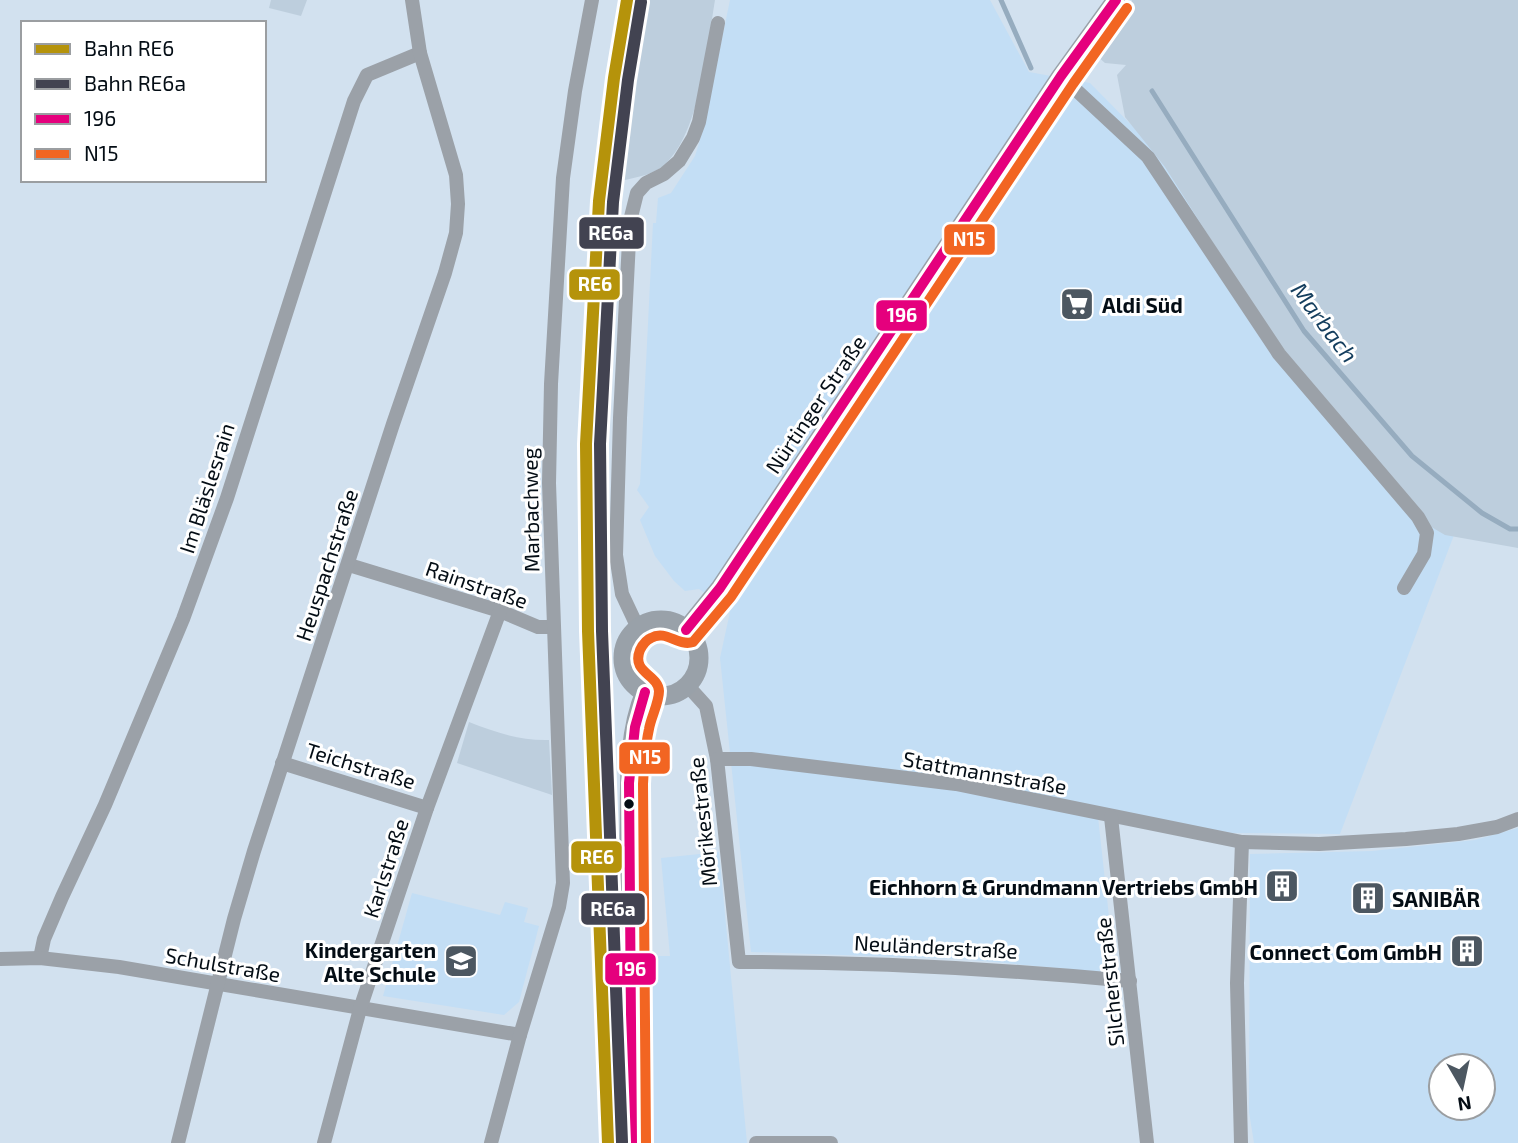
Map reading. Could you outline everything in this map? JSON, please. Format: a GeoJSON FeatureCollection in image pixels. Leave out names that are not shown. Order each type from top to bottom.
{"type":"FeatureCollection","features":[{"type":"Feature","properties":{"kind":"main road","name":"Nürtinger Straße"},"geometry":{"type":"LineString","coordinates":[[686,629],[725,580],[1061,76],[1116,0]]}},
{"type":"Feature","properties":{"kind":"main road"},"geometry":{"type":"LineString","coordinates":[[663,621],[686,629],[698,652],[697,670],[687,685],[668,695],[645,692],[629,678],[624,663],[626,643],[638,628],[649,622],[663,621]]}},
{"type":"Feature","properties":{"kind":"main road"},"geometry":{"type":"LineString","coordinates":[[632,1143],[627,953],[631,773],[635,715],[645,692]]}},
{"type":"Feature","properties":{"kind":"street","name":"Heuspachstraße"},"geometry":{"type":"LineString","coordinates":[[178,1143],[234,919],[282,763],[456,233],[456,175],[420,53],[412,0]]}},
{"type":"Feature","properties":{"kind":"street","name":"Marbachweg"},"geometry":{"type":"LineString","coordinates":[[520,1035],[559,907],[563,883],[549,483],[551,384],[563,178],[575,91],[592,0]]}},
{"type":"Feature","properties":{"kind":"street"},"geometry":{"type":"LineString","coordinates":[[638,628],[622,594],[616,555],[630,221],[637,193],[646,183],[664,174],[679,161],[693,138],[699,122],[718,23]]}},
{"type":"Feature","properties":{"kind":"street","name":"Im Bläslesrain"},"geometry":{"type":"LineString","coordinates":[[40,958],[44,939],[57,908],[105,804],[183,619],[227,498],[354,102],[367,75],[420,53]]}},
{"type":"Feature","properties":{"kind":"street"},"geometry":{"type":"LineString","coordinates":[[1061,76],[1148,157],[1279,354],[1418,517],[1427,533],[1424,554],[1404,589]]}},
{"type":"Feature","properties":{"kind":"street","name":"Rainstraße"},"geometry":{"type":"LineString","coordinates":[[349,565],[500,611],[538,627],[553,627]]}},
{"type":"Feature","properties":{"kind":"street","name":"Karlstraße"},"geometry":{"type":"LineString","coordinates":[[324,1143],[360,1009],[427,808],[500,611]]}},
{"type":"Feature","properties":{"kind":"street","name":"Mörikestraße"},"geometry":{"type":"LineString","coordinates":[[687,685],[706,706],[717,759],[739,962]]}},
{"type":"Feature","properties":{"kind":"street","name":"Stattmannstraße"},"geometry":{"type":"LineString","coordinates":[[717,759],[751,759],[956,784],[1242,842],[1319,844],[1406,839],[1458,834],[1518,820]]}},
{"type":"Feature","properties":{"kind":"street","name":"Teichstraße"},"geometry":{"type":"LineString","coordinates":[[282,763],[427,808]]}},
{"type":"Feature","properties":{"kind":"street","name":"Silcherstraße"},"geometry":{"type":"LineString","coordinates":[[1111,817],[1147,1143]]}},
{"type":"Feature","properties":{"kind":"street"},"geometry":{"type":"LineString","coordinates":[[1241,1143],[1237,983],[1242,842]]}},
{"type":"Feature","properties":{"kind":"street","name":"Schulstraße"},"geometry":{"type":"LineString","coordinates":[[0,959],[40,958],[119,967],[520,1035]]}},
{"type":"Feature","properties":{"kind":"street","name":"Neuländerstraße"},"geometry":{"type":"LineString","coordinates":[[739,962],[842,962],[979,968],[1130,981]]}},
{"type":"Feature","properties":{"kind":"street"},"geometry":{"type":"LineString","coordinates":[[491,1143],[520,1035]]}},
{"type":"Feature","properties":{"kind":"street"},"geometry":{"type":"LineString","coordinates":[[756,1142],[831,1143]]}},
{"type":"Feature","properties":{"kind":"shaded area"},"geometry":{"type":"Polygon","coordinates":[[[271,0],[307,0],[301,16],[269,8],[271,0]]]}},
{"type":"Feature","properties":{"kind":"shaded area"},"geometry":{"type":"Polygon","coordinates":[[[635,0],[715,0],[700,89],[686,134],[676,152],[663,166],[647,174],[617,182],[613,157],[635,0]]]}},
{"type":"Feature","properties":{"kind":"shaded area"},"geometry":{"type":"Polygon","coordinates":[[[730,0],[990,0],[1029,72],[1090,83],[1156,150],[1454,535],[1340,834],[1232,833],[1097,808],[1114,962],[1100,972],[961,959],[751,952],[720,658],[730,612],[699,589],[685,591],[674,581],[655,556],[640,520],[649,507],[637,490],[640,484],[653,223],[656,223],[658,198],[671,193],[695,156],[703,130],[730,0]]]}},
{"type":"Feature","properties":{"kind":"shaded area"},"geometry":{"type":"Polygon","coordinates":[[[1132,0],[1518,0],[1518,548],[1445,535],[1428,525],[1281,350],[1165,167],[1125,117],[1117,75],[1126,65],[1105,63],[1097,56],[1132,0]]]}},
{"type":"Feature","properties":{"kind":"shaded area"},"geometry":{"type":"Polygon","coordinates":[[[469,722],[518,737],[549,740],[552,795],[457,763],[469,722]]]}},
{"type":"Feature","properties":{"kind":"shaded area"},"geometry":{"type":"Polygon","coordinates":[[[1518,828],[1518,1143],[1254,1143],[1249,1112],[1250,854],[1372,851],[1475,840],[1518,828]]]}},
{"type":"Feature","properties":{"kind":"shaded area"},"geometry":{"type":"Polygon","coordinates":[[[719,852],[747,1143],[646,1143],[641,956],[670,956],[661,858],[719,852]]]}},
{"type":"Feature","properties":{"kind":"shaded area","name":"Kindergarten Alte Schule"},"geometry":{"type":"Polygon","coordinates":[[[412,893],[500,915],[505,902],[528,908],[524,922],[539,926],[519,1002],[504,1015],[383,996],[412,893]]]}},
{"type":"Feature","properties":{"kind":"waterway","name":"Marbach"},"geometry":{"type":"LineString","coordinates":[[1001,0],[1031,68]]}},
{"type":"Feature","properties":{"kind":"waterway","name":"Marbach"},"geometry":{"type":"LineString","coordinates":[[1152,91],[1304,331],[1412,456],[1482,513],[1510,529],[1518,529]]}},
{"type":"Feature","properties":{"kind":"rail line","name":"RE6"},"geometry":{"type":"LineString","coordinates":[[608,1143],[588,631],[586,444],[599,201],[614,78],[627,0]]}},
{"type":"Feature","properties":{"kind":"rail line","name":"RE6a"},"geometry":{"type":"LineString","coordinates":[[622,1142],[602,631],[600,444],[613,202],[641,2]]}},
{"type":"Feature","properties":{"kind":"transit line","name":"196"},"geometry":{"type":"LineString","coordinates":[[686,630],[720,588],[1061,76],[1116,0]]}},
{"type":"Feature","properties":{"kind":"transit line","name":"N15"},"geometry":{"type":"LineString","coordinates":[[646,1143],[643,784],[650,724],[659,691],[658,685],[639,664],[640,650],[646,641],[656,636],[693,642],[731,597],[1073,84],[1127,8]]}},
{"type":"Feature","properties":{"kind":"transit line","name":"196"},"geometry":{"type":"LineString","coordinates":[[632,1143],[629,783],[635,727],[645,692]]}},
{"type":"Feature","properties":{"kind":"place","name":"Aldi Süd"},"geometry":{"type":"Point","coordinates":[1077,304]}},
{"type":"Feature","properties":{"kind":"place","name":"Eichhorn & Grundmann Vertriebs GmbH"},"geometry":{"type":"Point","coordinates":[1282,886]}},
{"type":"Feature","properties":{"kind":"place","name":"SANIBÄR"},"geometry":{"type":"Point","coordinates":[1368,898]}},
{"type":"Feature","properties":{"kind":"place","name":"Connect Com GmbH"},"geometry":{"type":"Point","coordinates":[1467,951]}},
{"type":"Feature","properties":{"kind":"place","name":"Kindergarten Alte Schule"},"geometry":{"type":"Point","coordinates":[461,961]}}]}
